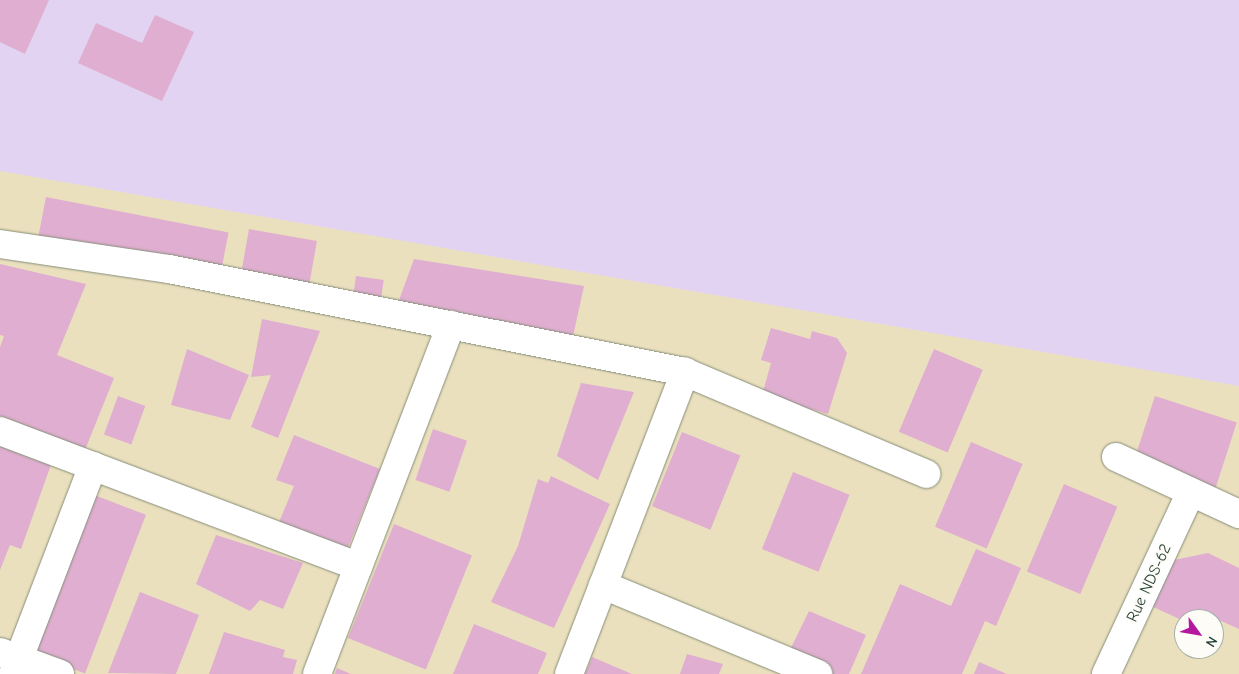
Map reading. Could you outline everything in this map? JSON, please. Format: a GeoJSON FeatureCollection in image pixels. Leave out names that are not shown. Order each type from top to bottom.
{"type":"FeatureCollection","features":[{"type":"Feature","properties":{"kind":"street"},"geometry":{"type":"LineString","coordinates":[[0,244],[169,269],[685,372],[926,474]]}},
{"type":"Feature","properties":{"kind":"street"},"geometry":{"type":"LineString","coordinates":[[317,674],[451,326]]}},
{"type":"Feature","properties":{"kind":"street"},"geometry":{"type":"LineString","coordinates":[[569,674],[685,372]]}},
{"type":"Feature","properties":{"kind":"street"},"geometry":{"type":"LineString","coordinates":[[0,431],[358,566]]}},
{"type":"Feature","properties":{"kind":"street"},"geometry":{"type":"LineString","coordinates":[[1116,457],[1239,514]]}},
{"type":"Feature","properties":{"kind":"street"},"geometry":{"type":"LineString","coordinates":[[60,674],[10,662],[93,466]]}},
{"type":"Feature","properties":{"kind":"street","name":"Rue NDS-62"},"geometry":{"type":"LineString","coordinates":[[1106,674],[1191,492]]}},
{"type":"Feature","properties":{"kind":"street"},"geometry":{"type":"LineString","coordinates":[[603,585],[818,674]]}},
{"type":"Feature","properties":{"kind":"shaded area"},"geometry":{"type":"Polygon","coordinates":[[[0,0],[1239,0],[1239,386],[0,171],[0,0]]]}},
{"type":"Feature","properties":{"kind":"building"},"geometry":{"type":"Polygon","coordinates":[[[0,0],[49,0],[25,54],[0,42],[0,0]]]}},
{"type":"Feature","properties":{"kind":"building"},"geometry":{"type":"Polygon","coordinates":[[[155,15],[194,32],[162,101],[78,63],[96,23],[142,43],[155,15]]]}},
{"type":"Feature","properties":{"kind":"building"},"geometry":{"type":"Polygon","coordinates":[[[46,197],[229,232],[220,276],[38,240],[46,197]]]}},
{"type":"Feature","properties":{"kind":"building"},"geometry":{"type":"Polygon","coordinates":[[[249,229],[317,241],[309,285],[241,273],[249,229]]]}},
{"type":"Feature","properties":{"kind":"building"},"geometry":{"type":"Polygon","coordinates":[[[414,259],[584,286],[572,341],[398,303],[414,259]]]}},
{"type":"Feature","properties":{"kind":"building"},"geometry":{"type":"Polygon","coordinates":[[[0,264],[86,284],[57,355],[114,378],[85,450],[0,417],[0,347],[4,336],[0,335],[0,264]]]}},
{"type":"Feature","properties":{"kind":"building"},"geometry":{"type":"Polygon","coordinates":[[[356,276],[384,280],[380,306],[352,302],[356,276]]]}},
{"type":"Feature","properties":{"kind":"building"},"geometry":{"type":"Polygon","coordinates":[[[262,319],[320,331],[278,438],[251,427],[271,375],[251,377],[262,319]]]}},
{"type":"Feature","properties":{"kind":"building"},"geometry":{"type":"Polygon","coordinates":[[[771,328],[810,339],[812,331],[837,338],[847,353],[828,414],[762,395],[771,363],[761,360],[771,328]]]}},
{"type":"Feature","properties":{"kind":"building"},"geometry":{"type":"Polygon","coordinates":[[[187,349],[249,375],[230,420],[171,405],[187,349]]]}},
{"type":"Feature","properties":{"kind":"building"},"geometry":{"type":"Polygon","coordinates":[[[934,349],[983,370],[948,453],[899,432],[934,349]]]}},
{"type":"Feature","properties":{"kind":"building"},"geometry":{"type":"Polygon","coordinates":[[[581,383],[634,392],[598,480],[557,456],[581,383]]]}},
{"type":"Feature","properties":{"kind":"building"},"geometry":{"type":"Polygon","coordinates":[[[118,396],[145,406],[131,444],[104,435],[118,396]]]}},
{"type":"Feature","properties":{"kind":"building"},"geometry":{"type":"Polygon","coordinates":[[[1155,396],[1237,423],[1215,489],[1133,463],[1155,396]]]}},
{"type":"Feature","properties":{"kind":"building"},"geometry":{"type":"Polygon","coordinates":[[[433,429],[467,441],[449,492],[415,480],[433,429]]]}},
{"type":"Feature","properties":{"kind":"building"},"geometry":{"type":"Polygon","coordinates":[[[682,432],[740,456],[710,530],[652,506],[682,432]]]}},
{"type":"Feature","properties":{"kind":"building"},"geometry":{"type":"Polygon","coordinates":[[[294,435],[380,469],[345,555],[277,527],[294,486],[276,480],[294,435]]]}},
{"type":"Feature","properties":{"kind":"building"},"geometry":{"type":"Polygon","coordinates":[[[971,442],[1023,464],[987,549],[935,527],[971,442]]]}},
{"type":"Feature","properties":{"kind":"building"},"geometry":{"type":"Polygon","coordinates":[[[0,443],[52,462],[21,549],[10,545],[0,570],[0,443]]]}},
{"type":"Feature","properties":{"kind":"building"},"geometry":{"type":"Polygon","coordinates":[[[793,472],[850,495],[818,572],[762,549],[793,472]]]}},
{"type":"Feature","properties":{"kind":"building"},"geometry":{"type":"Polygon","coordinates":[[[551,476],[610,504],[554,628],[491,602],[518,546],[538,479],[548,483],[551,476]]]}},
{"type":"Feature","properties":{"kind":"building"},"geometry":{"type":"Polygon","coordinates":[[[1064,484],[1117,507],[1080,594],[1027,571],[1064,484]]]}},
{"type":"Feature","properties":{"kind":"building"},"geometry":{"type":"Polygon","coordinates":[[[89,493],[146,515],[85,674],[28,652],[89,493]]]}},
{"type":"Feature","properties":{"kind":"building"},"geometry":{"type":"Polygon","coordinates":[[[394,524],[472,555],[426,670],[348,638],[394,524]]]}},
{"type":"Feature","properties":{"kind":"building"},"geometry":{"type":"Polygon","coordinates":[[[216,535],[303,563],[283,609],[260,600],[250,611],[196,584],[216,535]]]}},
{"type":"Feature","properties":{"kind":"building"},"geometry":{"type":"Polygon","coordinates":[[[976,549],[1021,568],[996,626],[985,621],[962,674],[861,674],[900,584],[951,606],[976,549]]]}},
{"type":"Feature","properties":{"kind":"building"},"geometry":{"type":"Polygon","coordinates":[[[1208,553],[1239,568],[1239,629],[1224,622],[1224,609],[1174,609],[1174,616],[1151,606],[1169,561],[1208,553]]]}},
{"type":"Feature","properties":{"kind":"building"},"geometry":{"type":"Polygon","coordinates":[[[140,592],[199,615],[176,674],[108,673],[140,592]]]}},
{"type":"Feature","properties":{"kind":"building"},"geometry":{"type":"Polygon","coordinates":[[[809,611],[866,635],[849,674],[824,674],[786,658],[809,611]]]}},
{"type":"Feature","properties":{"kind":"building"},"geometry":{"type":"Polygon","coordinates":[[[474,624],[547,653],[538,674],[453,674],[474,624]]]}},
{"type":"Feature","properties":{"kind":"building"},"geometry":{"type":"Polygon","coordinates":[[[224,632],[285,650],[283,657],[297,660],[293,674],[209,674],[224,632]]]}},
{"type":"Feature","properties":{"kind":"building"},"geometry":{"type":"Polygon","coordinates":[[[687,654],[723,664],[719,674],[680,674],[687,654]]]}},
{"type":"Feature","properties":{"kind":"building"},"geometry":{"type":"Polygon","coordinates":[[[592,657],[632,674],[585,674],[592,657]]]}},
{"type":"Feature","properties":{"kind":"building"},"geometry":{"type":"Polygon","coordinates":[[[979,662],[1007,674],[974,674],[979,662]]]}},
{"type":"Feature","properties":{"kind":"building"},"geometry":{"type":"Polygon","coordinates":[[[337,668],[351,674],[335,674],[337,668]]]}}]}
